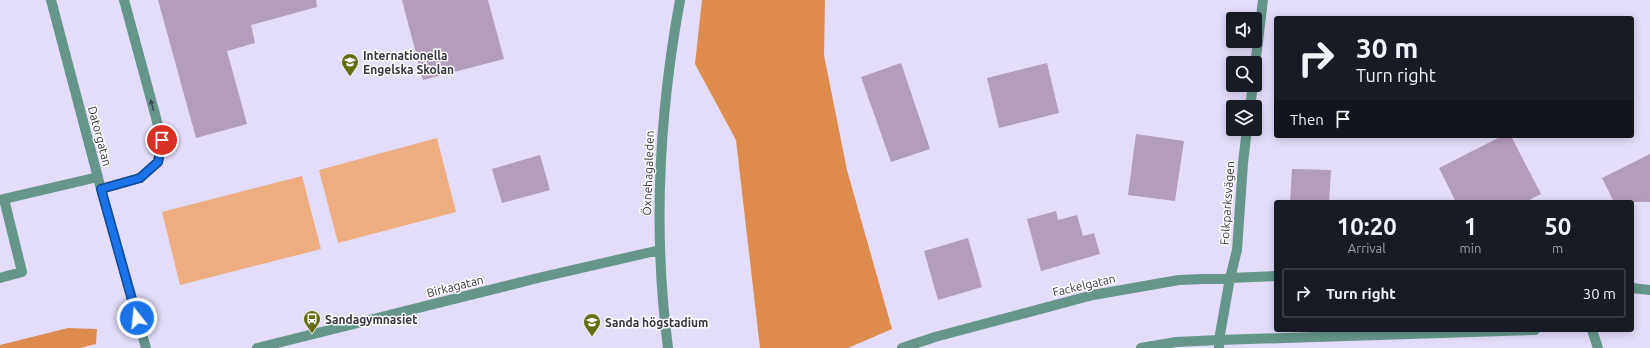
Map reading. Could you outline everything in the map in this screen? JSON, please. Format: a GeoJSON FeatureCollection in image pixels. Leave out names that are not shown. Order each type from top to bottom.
{"type":"FeatureCollection","features":[{"type":"Feature","properties":{"kind":"street","name":"Datorgatan"},"geometry":{"type":"LineString","coordinates":[[51,0],[101,189],[146,348]]}},
{"type":"Feature","properties":{"kind":"street"},"geometry":{"type":"LineString","coordinates":[[101,189],[140,178],[158,162],[162,140],[124,0]]}},
{"type":"Feature","properties":{"kind":"street","name":"Öxnehagaleden"},"geometry":{"type":"LineString","coordinates":[[668,348],[662,307],[660,250],[661,141],[673,35],[680,0]]}},
{"type":"Feature","properties":{"kind":"street"},"geometry":{"type":"LineString","coordinates":[[1256,56],[1263,0]]}},
{"type":"Feature","properties":{"kind":"street","name":"Folkparksvägen"},"geometry":{"type":"LineString","coordinates":[[1219,344],[1230,278],[1237,250],[1246,136]]}},
{"type":"Feature","properties":{"kind":"street"},"geometry":{"type":"LineString","coordinates":[[0,278],[22,272],[2,200],[98,177]]}},
{"type":"Feature","properties":{"kind":"street","name":"Birkagatan"},"geometry":{"type":"LineString","coordinates":[[257,348],[538,278],[660,250]]}},
{"type":"Feature","properties":{"kind":"street","name":"Fackelgatan"},"geometry":{"type":"LineString","coordinates":[[902,348],[935,337],[1092,295],[1179,280],[1274,276]]}},
{"type":"Feature","properties":{"kind":"street"},"geometry":{"type":"LineString","coordinates":[[1634,288],[1650,290]]}},
{"type":"Feature","properties":{"kind":"street"},"geometry":{"type":"LineString","coordinates":[[1141,348],[1176,342],[1219,344],[1490,332]]}},
{"type":"Feature","properties":{"kind":"street"},"geometry":{"type":"LineString","coordinates":[[1593,332],[1598,348]]}},
{"type":"Feature","properties":{"kind":"shaded area"},"geometry":{"type":"Polygon","coordinates":[[[702,0],[825,0],[824,55],[847,170],[892,329],[848,348],[760,348],[736,140],[695,64],[702,0]]]}},
{"type":"Feature","properties":{"kind":"shaded area"},"geometry":{"type":"Polygon","coordinates":[[[437,138],[456,212],[338,243],[319,170],[437,138]]]}},
{"type":"Feature","properties":{"kind":"shaded area"},"geometry":{"type":"Polygon","coordinates":[[[302,176],[321,249],[180,285],[162,212],[302,176]]]}},
{"type":"Feature","properties":{"kind":"shaded area"},"geometry":{"type":"Polygon","coordinates":[[[68,328],[97,329],[96,344],[80,348],[0,348],[0,345],[68,328]]]}},
{"type":"Feature","properties":{"kind":"building"},"geometry":{"type":"Polygon","coordinates":[[[158,0],[316,0],[317,7],[251,25],[255,43],[227,51],[247,124],[196,138],[158,0]]]}},
{"type":"Feature","properties":{"kind":"building"},"geometry":{"type":"Polygon","coordinates":[[[402,0],[488,0],[504,59],[423,80],[402,0]]]}},
{"type":"Feature","properties":{"kind":"building"},"geometry":{"type":"Polygon","coordinates":[[[901,63],[930,149],[891,162],[861,77],[901,63]]]}},
{"type":"Feature","properties":{"kind":"building"},"geometry":{"type":"Polygon","coordinates":[[[1047,63],[1059,113],[999,128],[987,78],[1047,63]]]}},
{"type":"Feature","properties":{"kind":"building"},"geometry":{"type":"Polygon","coordinates":[[[1136,134],[1184,141],[1175,201],[1128,195],[1136,134]]]}},
{"type":"Feature","properties":{"kind":"building"},"geometry":{"type":"Polygon","coordinates":[[[1498,138],[1512,138],[1541,194],[1529,200],[1455,200],[1439,168],[1498,138]]]}},
{"type":"Feature","properties":{"kind":"building"},"geometry":{"type":"Polygon","coordinates":[[[1650,154],[1650,202],[1613,200],[1602,178],[1650,154]]]}},
{"type":"Feature","properties":{"kind":"building"},"geometry":{"type":"Polygon","coordinates":[[[540,155],[550,190],[502,203],[492,169],[540,155]]]}},
{"type":"Feature","properties":{"kind":"building"},"geometry":{"type":"Polygon","coordinates":[[[1292,169],[1331,170],[1329,200],[1290,200],[1292,169]]]}},
{"type":"Feature","properties":{"kind":"building"},"geometry":{"type":"Polygon","coordinates":[[[1056,211],[1058,220],[1077,215],[1083,236],[1094,233],[1100,254],[1041,271],[1027,219],[1056,211]]]}},
{"type":"Feature","properties":{"kind":"building"},"geometry":{"type":"Polygon","coordinates":[[[968,238],[982,287],[938,300],[924,251],[968,238]]]}},
{"type":"Feature","properties":{"kind":"place","name":"Internationella Engelska Skolan"},"geometry":{"type":"Point","coordinates":[350,77]}},
{"type":"Feature","properties":{"kind":"place","name":"Sandagymnasiet"},"geometry":{"type":"Point","coordinates":[312,334]}},
{"type":"Feature","properties":{"kind":"place","name":"Sanda högstadium"},"geometry":{"type":"Point","coordinates":[592,337]}},
{"type":"Feature","properties":{"kind":"route"},"geometry":{"type":"LineString","coordinates":[[137,318],[101,189],[140,178],[158,162],[162,140]]}}]}
